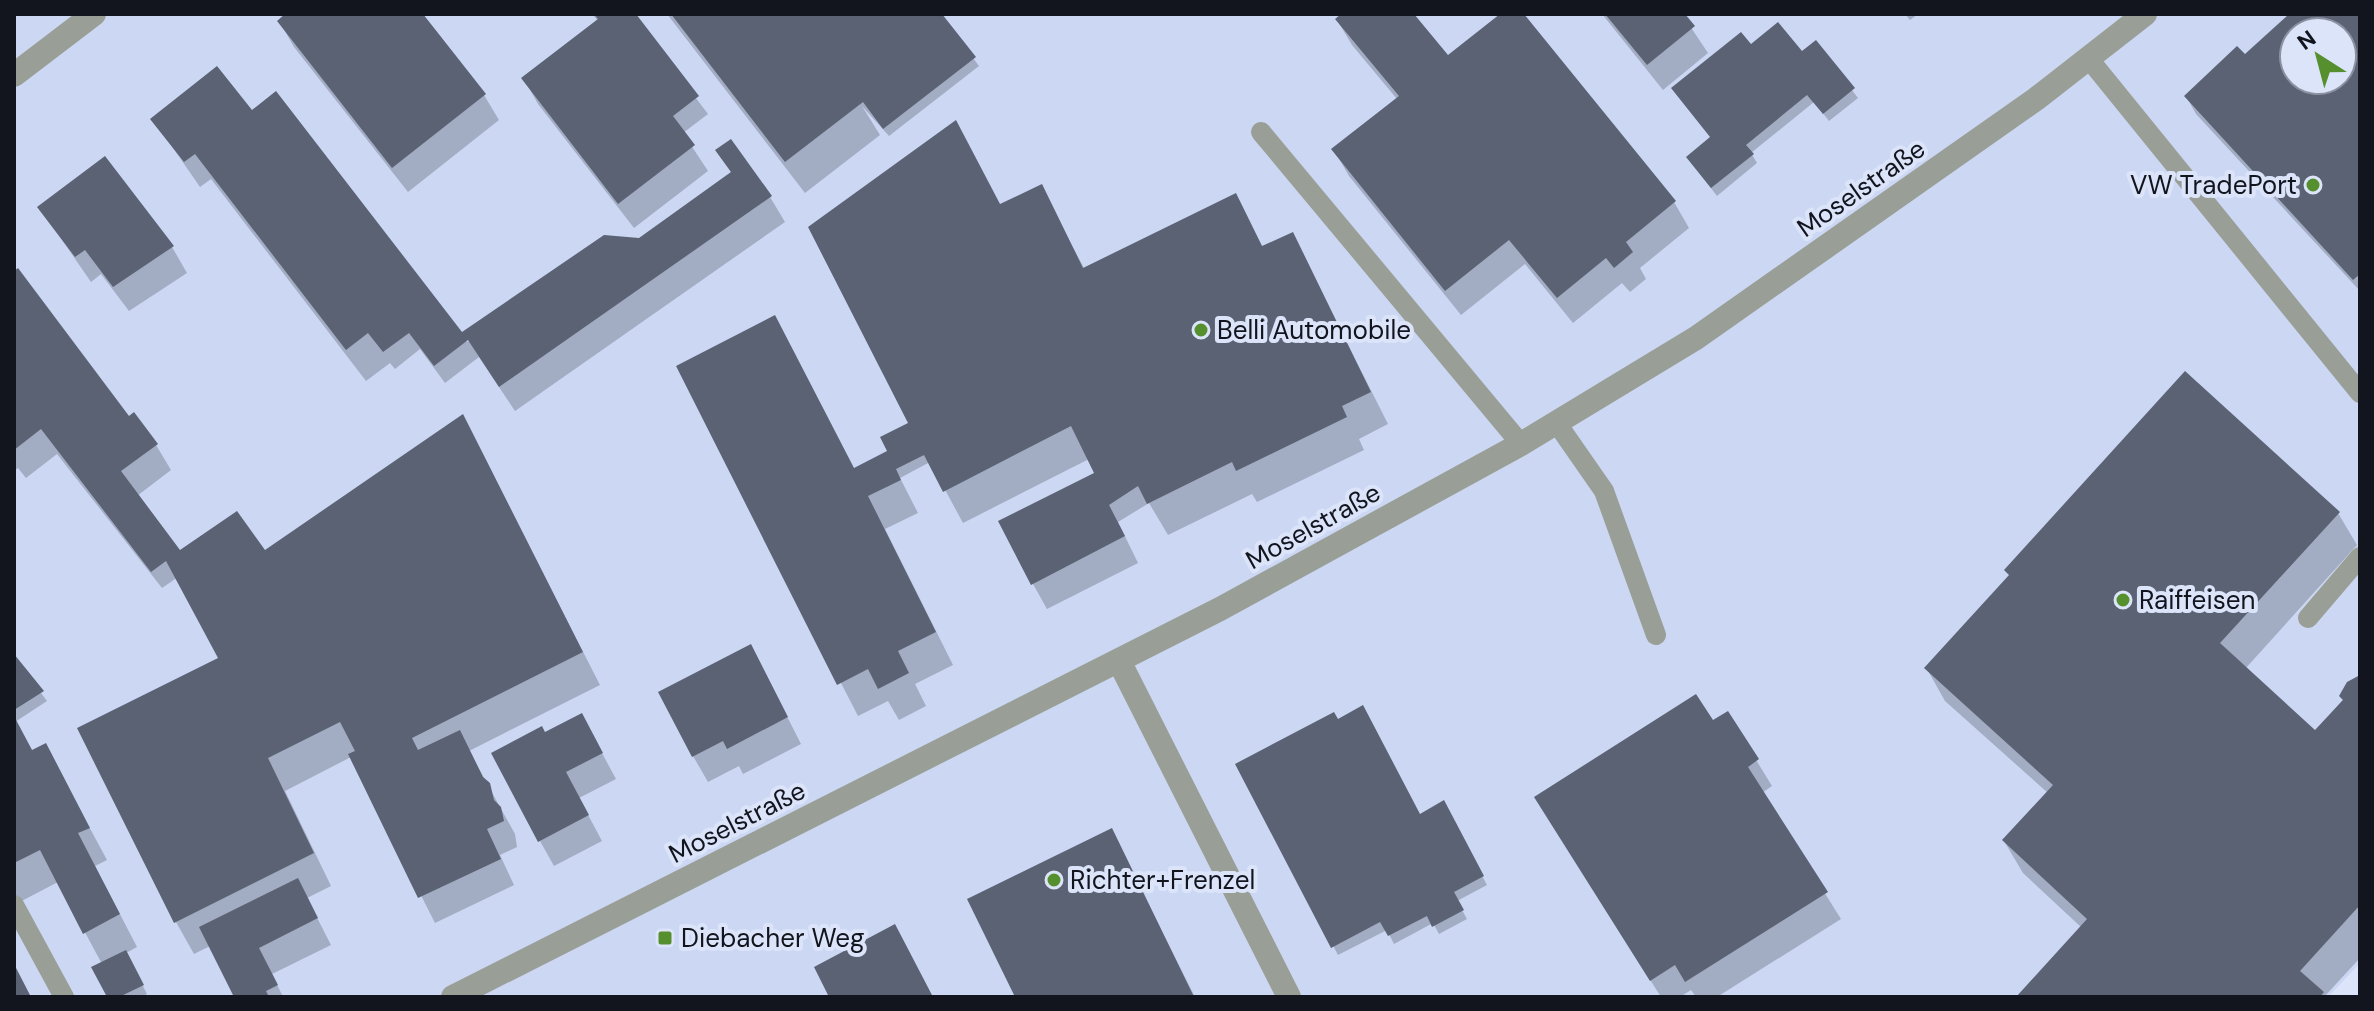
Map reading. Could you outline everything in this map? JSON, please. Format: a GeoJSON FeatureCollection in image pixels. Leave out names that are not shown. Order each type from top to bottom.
{"type":"FeatureCollection","features":[{"type":"Feature","properties":{"kind":"street"},"geometry":{"type":"LineString","coordinates":[[14,75],[94,14]]}},
{"type":"Feature","properties":{"kind":"street","name":"Moselstraße"},"geometry":{"type":"LineString","coordinates":[[453,997],[1119,661],[1521,444],[1696,338],[2089,59],[2145,14]]}},
{"type":"Feature","properties":{"kind":"street"},"geometry":{"type":"LineString","coordinates":[[1119,661],[1289,997]]}},
{"type":"Feature","properties":{"kind":"lane"},"geometry":{"type":"LineString","coordinates":[[2089,59],[2360,393]]}},
{"type":"Feature","properties":{"kind":"lane"},"geometry":{"type":"LineString","coordinates":[[1261,132],[1521,444]]}},
{"type":"Feature","properties":{"kind":"lane"},"geometry":{"type":"LineString","coordinates":[[1556,422],[1604,491],[1656,635]]}},
{"type":"Feature","properties":{"kind":"lane"},"geometry":{"type":"LineString","coordinates":[[2308,618],[2360,557]]}},
{"type":"Feature","properties":{"kind":"lane"},"geometry":{"type":"LineString","coordinates":[[14,905],[64,997]]}},
{"type":"Feature","properties":{"kind":"shaded area"},"geometry":{"type":"Polygon","coordinates":[[[14,14],[2360,14],[2360,963],[2328,997],[14,997],[14,14]]]}},
{"type":"Feature","properties":{"kind":"building"},"geometry":{"type":"Polygon","coordinates":[[[285,14],[423,14],[486,94],[392,168],[277,21],[285,14]]]}},
{"type":"Feature","properties":{"kind":"building"},"geometry":{"type":"Polygon","coordinates":[[[594,14],[636,14],[699,96],[673,116],[695,145],[618,204],[521,78],[598,19],[594,14]]]}},
{"type":"Feature","properties":{"kind":"building"},"geometry":{"type":"Polygon","coordinates":[[[671,14],[942,14],[976,57],[883,129],[863,102],[785,162],[671,14]]]}},
{"type":"Feature","properties":{"kind":"building"},"geometry":{"type":"Polygon","coordinates":[[[1341,14],[1414,14],[1448,55],[1500,14],[1524,14],[1676,201],[1626,242],[1633,252],[1614,268],[1606,258],[1557,298],[1509,240],[1445,291],[1331,149],[1399,96],[1335,19],[1341,14]]]}},
{"type":"Feature","properties":{"kind":"building"},"geometry":{"type":"Polygon","coordinates":[[[1605,14],[1685,14],[1695,26],[1647,65],[1605,14]]]}},
{"type":"Feature","properties":{"kind":"building","name":"VW TradePort"},"geometry":{"type":"Polygon","coordinates":[[[2360,14],[2360,274],[2353,280],[2184,96],[2237,46],[2245,54],[2278,24],[2278,96],[2358,96],[2358,16],[2287,16],[2360,14]]]}},
{"type":"Feature","properties":{"kind":"building"},"geometry":{"type":"Polygon","coordinates":[[[1778,22],[1802,51],[1816,40],[1855,88],[1823,114],[1807,95],[1746,145],[1754,154],[1711,188],[1686,157],[1710,137],[1671,88],[1741,32],[1751,44],[1778,22]]]}},
{"type":"Feature","properties":{"kind":"building"},"geometry":{"type":"Polygon","coordinates":[[[217,66],[252,110],[276,91],[462,332],[604,235],[639,238],[731,172],[715,150],[731,139],[772,196],[499,387],[468,340],[434,366],[409,333],[383,352],[368,333],[346,350],[195,154],[184,162],[150,119],[217,66]]]}},
{"type":"Feature","properties":{"kind":"building"},"geometry":{"type":"Polygon","coordinates":[[[956,120],[1000,204],[1042,184],[1083,268],[1236,193],[1262,246],[1293,232],[1371,392],[1342,406],[1347,417],[1236,471],[1232,462],[1147,504],[1138,486],[1109,505],[1125,536],[1031,585],[998,521],[1094,473],[1071,426],[943,492],[924,455],[896,469],[901,480],[868,496],[936,632],[898,651],[909,673],[878,689],[868,669],[837,685],[676,366],[775,315],[854,468],[887,451],[880,437],[908,423],[808,227],[956,120]]]}},
{"type":"Feature","properties":{"kind":"building"},"geometry":{"type":"Polygon","coordinates":[[[105,156],[174,246],[113,287],[85,250],[75,257],[37,207],[105,156]]]}},
{"type":"Feature","properties":{"kind":"building"},"geometry":{"type":"Polygon","coordinates":[[[18,268],[129,416],[134,412],[158,444],[121,471],[180,550],[237,511],[265,550],[463,414],[583,652],[412,738],[418,750],[460,730],[483,777],[490,783],[494,800],[501,807],[504,821],[487,829],[501,859],[418,898],[348,754],[355,751],[340,722],[268,758],[314,853],[174,923],[77,728],[218,658],[166,561],[151,572],[41,429],[14,450],[14,271],[18,268]]]}},
{"type":"Feature","properties":{"kind":"building"},"geometry":{"type":"Polygon","coordinates":[[[2185,371],[2340,512],[2220,643],[2315,730],[2343,700],[2339,696],[2347,682],[2360,675],[2360,905],[2300,971],[2324,992],[2320,997],[2016,997],[2087,919],[2002,840],[2053,785],[1924,668],[2009,575],[2004,570],[2185,371]]]}},
{"type":"Feature","properties":{"kind":"building"},"geometry":{"type":"Polygon","coordinates":[[[751,644],[788,717],[727,749],[723,741],[692,757],[658,692],[751,644]]]}},
{"type":"Feature","properties":{"kind":"building"},"geometry":{"type":"Polygon","coordinates":[[[14,654],[44,691],[14,710],[14,654]]]}},
{"type":"Feature","properties":{"kind":"building"},"geometry":{"type":"Polygon","coordinates":[[[1696,694],[1713,720],[1728,711],[1759,759],[1748,767],[1828,892],[1685,982],[1675,965],[1650,981],[1534,797],[1696,694]]]}},
{"type":"Feature","properties":{"kind":"building"},"geometry":{"type":"Polygon","coordinates":[[[1363,705],[1420,814],[1444,800],[1484,876],[1454,892],[1464,910],[1432,927],[1427,916],[1388,936],[1380,922],[1331,948],[1235,764],[1334,712],[1338,719],[1363,705]]]}},
{"type":"Feature","properties":{"kind":"building"},"geometry":{"type":"Polygon","coordinates":[[[582,713],[603,753],[566,772],[589,815],[538,842],[491,753],[542,726],[545,732],[582,713]]]}},
{"type":"Feature","properties":{"kind":"building"},"geometry":{"type":"Polygon","coordinates":[[[14,716],[32,750],[46,743],[90,828],[78,833],[120,914],[83,934],[40,850],[14,863],[14,716]]]}},
{"type":"Feature","properties":{"kind":"building"},"geometry":{"type":"Polygon","coordinates":[[[1112,828],[1194,997],[1015,997],[967,899],[1112,828]]]}},
{"type":"Feature","properties":{"kind":"building"},"geometry":{"type":"Polygon","coordinates":[[[298,878],[318,918],[259,948],[278,985],[266,991],[269,997],[234,997],[199,927],[298,878]]]}},
{"type":"Feature","properties":{"kind":"building"},"geometry":{"type":"Polygon","coordinates":[[[895,924],[933,997],[829,997],[814,967],[895,924]]]}},
{"type":"Feature","properties":{"kind":"building"},"geometry":{"type":"Polygon","coordinates":[[[126,950],[144,985],[119,997],[107,997],[91,967],[126,950]]]}},
{"type":"Feature","properties":{"kind":"building"},"geometry":{"type":"Polygon","coordinates":[[[14,964],[31,997],[14,997],[14,964]]]}},
{"type":"Feature","properties":{"kind":"place","name":"VW TradePort"},"geometry":{"type":"Point","coordinates":[2313,185]}},
{"type":"Feature","properties":{"kind":"place","name":"Belli Automobile"},"geometry":{"type":"Point","coordinates":[1201,330]}},
{"type":"Feature","properties":{"kind":"place","name":"Raiffeisen"},"geometry":{"type":"Point","coordinates":[2123,600]}},
{"type":"Feature","properties":{"kind":"place","name":"Richter+Frenzel"},"geometry":{"type":"Point","coordinates":[1054,880]}},
{"type":"Feature","properties":{"kind":"place","name":"Diebacher Weg"},"geometry":{"type":"Point","coordinates":[665,938]}}]}
